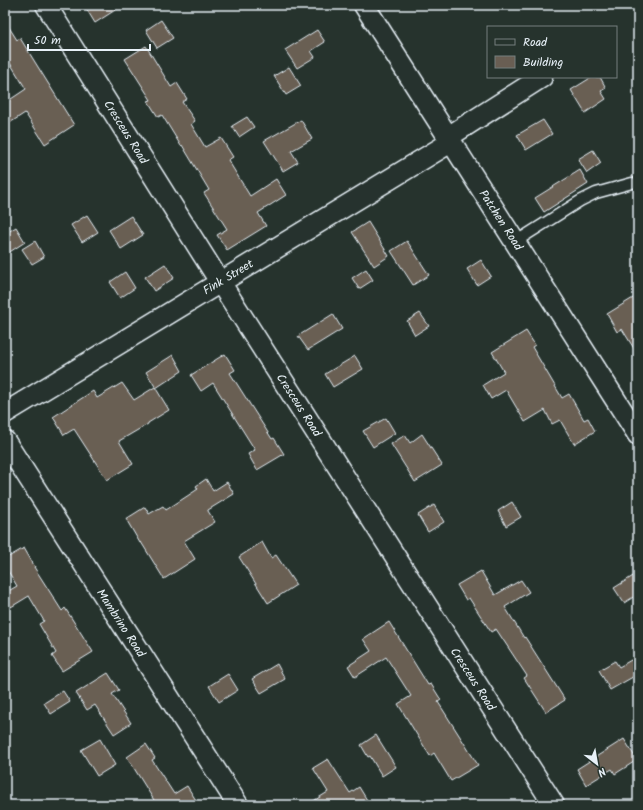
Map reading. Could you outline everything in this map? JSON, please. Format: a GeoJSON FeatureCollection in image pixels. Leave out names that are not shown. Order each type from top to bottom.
{"type":"FeatureCollection","features":[{"type":"Feature","properties":{"kind":"street","name":"Cresceus Road"},"geometry":{"type":"LineString","coordinates":[[46,5],[220,282],[554,805]]}},
{"type":"Feature","properties":{"kind":"street","name":"Patchen Road"},"geometry":{"type":"LineString","coordinates":[[364,5],[638,435]]}},
{"type":"Feature","properties":{"kind":"street","name":"Fink Street"},"geometry":{"type":"LineString","coordinates":[[5,413],[450,140],[541,78]]}},
{"type":"Feature","properties":{"kind":"street","name":"Mambrino Road"},"geometry":{"type":"LineString","coordinates":[[5,441],[238,805]]}},
{"type":"Feature","properties":{"kind":"lane"},"geometry":{"type":"LineString","coordinates":[[515,242],[585,198],[596,193],[632,183]]}},
{"type":"Feature","properties":{"kind":"building"},"geometry":{"type":"Polygon","coordinates":[[[84,5],[123,5],[95,23],[84,5]]]}},
{"type":"Feature","properties":{"kind":"building"},"geometry":{"type":"Polygon","coordinates":[[[161,20],[173,38],[157,48],[146,30],[161,20]]]}},
{"type":"Feature","properties":{"kind":"building"},"geometry":{"type":"Polygon","coordinates":[[[5,21],[17,40],[20,38],[74,125],[45,144],[25,113],[5,126],[5,103],[26,89],[10,63],[5,66],[5,21]]]}},
{"type":"Feature","properties":{"kind":"building"},"geometry":{"type":"Polygon","coordinates":[[[317,30],[325,42],[311,51],[315,57],[297,68],[285,50],[317,30]]]}},
{"type":"Feature","properties":{"kind":"building"},"geometry":{"type":"Polygon","coordinates":[[[146,46],[171,87],[177,83],[187,99],[182,102],[195,121],[191,124],[205,147],[221,138],[233,157],[228,160],[250,196],[276,179],[286,195],[258,213],[266,226],[227,250],[217,235],[227,229],[204,193],[209,190],[162,115],[158,117],[148,101],[151,100],[125,59],[146,46]]]}},
{"type":"Feature","properties":{"kind":"building"},"geometry":{"type":"Polygon","coordinates":[[[289,67],[301,86],[286,95],[274,76],[289,67]]]}},
{"type":"Feature","properties":{"kind":"building"},"geometry":{"type":"Polygon","coordinates":[[[590,78],[601,78],[606,88],[601,91],[606,99],[585,113],[571,90],[590,78]]]}},
{"type":"Feature","properties":{"kind":"building"},"geometry":{"type":"Polygon","coordinates":[[[247,117],[254,127],[239,137],[232,126],[247,117]]]}},
{"type":"Feature","properties":{"kind":"building"},"geometry":{"type":"Polygon","coordinates":[[[301,120],[312,139],[291,151],[298,162],[283,171],[264,141],[301,120]]]}},
{"type":"Feature","properties":{"kind":"building"},"geometry":{"type":"Polygon","coordinates":[[[543,120],[552,134],[526,150],[517,135],[543,120]]]}},
{"type":"Feature","properties":{"kind":"building"},"geometry":{"type":"Polygon","coordinates":[[[593,150],[601,163],[587,173],[578,159],[593,150]]]}},
{"type":"Feature","properties":{"kind":"building"},"geometry":{"type":"Polygon","coordinates":[[[580,170],[588,184],[544,212],[535,198],[580,170]]]}},
{"type":"Feature","properties":{"kind":"building"},"geometry":{"type":"Polygon","coordinates":[[[87,215],[98,232],[82,242],[71,225],[87,215]]]}},
{"type":"Feature","properties":{"kind":"building"},"geometry":{"type":"Polygon","coordinates":[[[131,216],[143,235],[121,249],[109,230],[131,216]]]}},
{"type":"Feature","properties":{"kind":"building"},"geometry":{"type":"Polygon","coordinates":[[[368,222],[389,256],[374,266],[352,232],[368,222]]]}},
{"type":"Feature","properties":{"kind":"building"},"geometry":{"type":"Polygon","coordinates":[[[16,227],[25,242],[5,255],[5,234],[16,227]]]}},
{"type":"Feature","properties":{"kind":"building"},"geometry":{"type":"Polygon","coordinates":[[[35,241],[44,257],[32,264],[22,249],[35,241]]]}},
{"type":"Feature","properties":{"kind":"building"},"geometry":{"type":"Polygon","coordinates":[[[407,241],[429,275],[413,285],[391,251],[407,241]]]}},
{"type":"Feature","properties":{"kind":"building"},"geometry":{"type":"Polygon","coordinates":[[[481,260],[491,276],[477,285],[467,269],[481,260]]]}},
{"type":"Feature","properties":{"kind":"building"},"geometry":{"type":"Polygon","coordinates":[[[165,264],[174,278],[154,291],[145,277],[165,264]]]}},
{"type":"Feature","properties":{"kind":"building"},"geometry":{"type":"Polygon","coordinates":[[[366,269],[373,280],[359,289],[352,278],[366,269]]]}},
{"type":"Feature","properties":{"kind":"building"},"geometry":{"type":"Polygon","coordinates":[[[125,272],[135,288],[120,298],[110,282],[125,272]]]}},
{"type":"Feature","properties":{"kind":"building"},"geometry":{"type":"Polygon","coordinates":[[[638,295],[638,355],[622,329],[617,332],[607,314],[638,295]]]}},
{"type":"Feature","properties":{"kind":"building"},"geometry":{"type":"Polygon","coordinates":[[[420,313],[429,326],[415,335],[407,321],[420,313]]]}},
{"type":"Feature","properties":{"kind":"building"},"geometry":{"type":"Polygon","coordinates":[[[333,314],[342,329],[308,350],[298,336],[333,314]]]}},
{"type":"Feature","properties":{"kind":"building"},"geometry":{"type":"Polygon","coordinates":[[[526,331],[535,345],[532,347],[562,398],[569,394],[584,420],[588,418],[595,431],[574,444],[560,420],[552,424],[545,410],[525,422],[506,390],[491,399],[483,385],[504,372],[492,352],[526,331]]]}},
{"type":"Feature","properties":{"kind":"building"},"geometry":{"type":"Polygon","coordinates":[[[225,354],[235,370],[230,373],[272,439],[274,438],[284,454],[257,470],[248,454],[255,450],[213,383],[201,391],[191,375],[225,354]]]}},
{"type":"Feature","properties":{"kind":"building"},"geometry":{"type":"Polygon","coordinates":[[[173,355],[182,371],[156,388],[146,372],[173,355]]]}},
{"type":"Feature","properties":{"kind":"building"},"geometry":{"type":"Polygon","coordinates":[[[355,356],[363,369],[333,387],[325,374],[355,356]]]}},
{"type":"Feature","properties":{"kind":"building"},"geometry":{"type":"Polygon","coordinates":[[[122,383],[134,400],[155,387],[169,410],[119,441],[133,464],[107,480],[74,429],[64,435],[53,417],[93,391],[97,398],[122,383]]]}},
{"type":"Feature","properties":{"kind":"building"},"geometry":{"type":"Polygon","coordinates":[[[386,418],[395,433],[373,447],[363,431],[386,418]]]}},
{"type":"Feature","properties":{"kind":"building"},"geometry":{"type":"Polygon","coordinates":[[[422,434],[442,465],[415,482],[391,444],[405,435],[410,443],[422,434]]]}},
{"type":"Feature","properties":{"kind":"building"},"geometry":{"type":"Polygon","coordinates":[[[206,479],[213,491],[227,482],[234,494],[208,510],[215,522],[184,541],[195,559],[164,579],[126,519],[145,507],[149,514],[163,506],[166,510],[198,489],[196,486],[206,479]]]}},
{"type":"Feature","properties":{"kind":"building"},"geometry":{"type":"Polygon","coordinates":[[[512,502],[521,517],[506,526],[498,511],[512,502]]]}},
{"type":"Feature","properties":{"kind":"building"},"geometry":{"type":"Polygon","coordinates":[[[434,505],[444,522],[428,532],[418,515],[434,505]]]}},
{"type":"Feature","properties":{"kind":"building"},"geometry":{"type":"Polygon","coordinates":[[[262,542],[271,558],[276,555],[296,585],[268,603],[239,557],[262,542]]]}},
{"type":"Feature","properties":{"kind":"building"},"geometry":{"type":"Polygon","coordinates":[[[24,548],[34,567],[62,611],[65,608],[93,652],[62,671],[52,656],[56,653],[39,624],[44,621],[29,596],[11,607],[5,598],[5,593],[17,586],[5,566],[5,559],[24,548]]]}},
{"type":"Feature","properties":{"kind":"building"},"geometry":{"type":"Polygon","coordinates":[[[481,571],[495,595],[521,580],[529,592],[505,607],[565,700],[546,712],[524,678],[527,676],[496,629],[491,632],[469,598],[466,600],[457,585],[481,571]]]}},
{"type":"Feature","properties":{"kind":"building"},"geometry":{"type":"Polygon","coordinates":[[[638,573],[638,594],[624,603],[614,588],[638,573]]]}},
{"type":"Feature","properties":{"kind":"building"},"geometry":{"type":"Polygon","coordinates":[[[389,622],[428,685],[431,684],[441,700],[438,702],[478,765],[451,781],[434,753],[430,756],[398,704],[411,696],[386,657],[355,677],[348,666],[371,651],[363,639],[389,622]]]}},
{"type":"Feature","properties":{"kind":"building"},"geometry":{"type":"Polygon","coordinates":[[[638,656],[638,674],[610,690],[599,670],[615,661],[619,667],[638,656]]]}},
{"type":"Feature","properties":{"kind":"building"},"geometry":{"type":"Polygon","coordinates":[[[277,664],[285,679],[261,693],[252,679],[277,664]]]}},
{"type":"Feature","properties":{"kind":"building"},"geometry":{"type":"Polygon","coordinates":[[[108,673],[119,690],[112,694],[131,723],[114,734],[95,705],[87,710],[76,693],[108,673]]]}},
{"type":"Feature","properties":{"kind":"building"},"geometry":{"type":"Polygon","coordinates":[[[228,674],[238,690],[219,702],[209,686],[228,674]]]}},
{"type":"Feature","properties":{"kind":"building"},"geometry":{"type":"Polygon","coordinates":[[[63,691],[70,702],[51,714],[44,703],[63,691]]]}},
{"type":"Feature","properties":{"kind":"building"},"geometry":{"type":"Polygon","coordinates":[[[376,735],[396,767],[382,776],[370,756],[368,757],[361,745],[376,735]]]}},
{"type":"Feature","properties":{"kind":"building"},"geometry":{"type":"Polygon","coordinates":[[[100,739],[115,765],[97,776],[81,750],[100,739]]]}},
{"type":"Feature","properties":{"kind":"building"},"geometry":{"type":"Polygon","coordinates":[[[624,739],[637,760],[615,774],[612,769],[586,785],[577,769],[624,739]]]}},
{"type":"Feature","properties":{"kind":"building"},"geometry":{"type":"Polygon","coordinates":[[[146,744],[155,758],[152,760],[174,794],[187,786],[199,805],[157,805],[127,757],[146,744]]]}},
{"type":"Feature","properties":{"kind":"building"},"geometry":{"type":"Polygon","coordinates":[[[328,759],[350,793],[359,787],[370,805],[307,805],[328,792],[313,768],[328,759]]]}}]}
